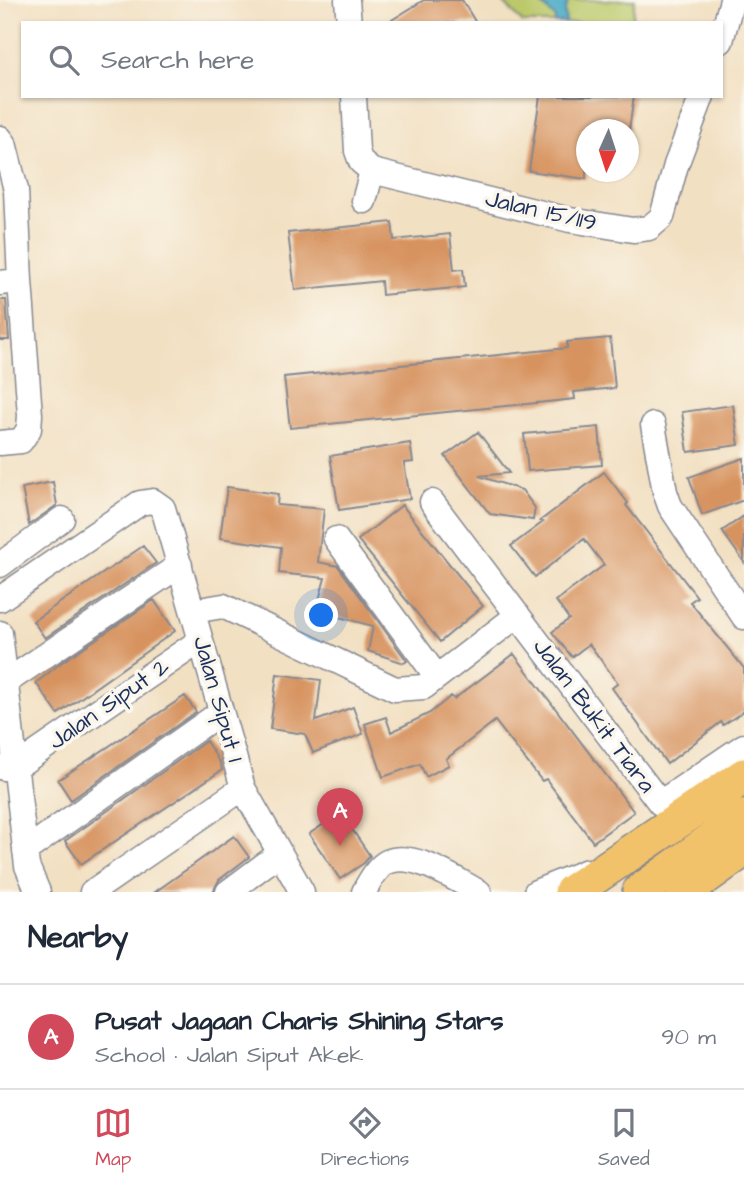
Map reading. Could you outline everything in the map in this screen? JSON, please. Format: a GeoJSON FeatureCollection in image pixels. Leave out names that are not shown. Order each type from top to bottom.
{"type":"FeatureCollection","features":[{"type":"Feature","properties":{"kind":"highway"},"geometry":{"type":"LineString","coordinates":[[572,892],[744,776]]}},
{"type":"Feature","properties":{"kind":"highway"},"geometry":{"type":"LineString","coordinates":[[639,892],[744,817]]}},
{"type":"Feature","properties":{"kind":"highway"},"geometry":{"type":"LineString","coordinates":[[684,892],[744,849]]}},
{"type":"Feature","properties":{"kind":"street"},"geometry":{"type":"LineString","coordinates":[[347,0],[349,21]]}},
{"type":"Feature","properties":{"kind":"street"},"geometry":{"type":"LineString","coordinates":[[723,34],[732,0]]}},
{"type":"Feature","properties":{"kind":"street"},"geometry":{"type":"LineString","coordinates":[[354,98],[357,151],[361,162],[372,171],[364,201]]}},
{"type":"Feature","properties":{"kind":"street","name":"Jalan 15/119"},"geometry":{"type":"LineString","coordinates":[[372,171],[570,220],[633,230],[649,228],[662,217],[676,165],[701,98]]}},
{"type":"Feature","properties":{"kind":"street"},"geometry":{"type":"LineString","coordinates":[[0,138],[4,143],[16,190],[10,282],[30,415],[29,429],[21,441],[0,443]]}},
{"type":"Feature","properties":{"kind":"street"},"geometry":{"type":"LineString","coordinates":[[653,425],[670,506],[744,617]]}},
{"type":"Feature","properties":{"kind":"street","name":"Jalan Siput 1"},"geometry":{"type":"LineString","coordinates":[[0,599],[140,503],[153,500],[163,508],[243,788],[302,892]]}},
{"type":"Feature","properties":{"kind":"street","name":"Jalan Bukit Tiara"},"geometry":{"type":"LineString","coordinates":[[432,502],[660,803],[744,746]]}},
{"type":"Feature","properties":{"kind":"street"},"geometry":{"type":"LineString","coordinates":[[0,565],[62,519]]}},
{"type":"Feature","properties":{"kind":"street"},"geometry":{"type":"LineString","coordinates":[[336,539],[437,677]]}},
{"type":"Feature","properties":{"kind":"street"},"geometry":{"type":"LineString","coordinates":[[6,682],[180,565]]}},
{"type":"Feature","properties":{"kind":"street","name":"Jalan Bukit Tiara"},"geometry":{"type":"LineString","coordinates":[[193,611],[223,606],[395,689],[424,687],[518,615]]}},
{"type":"Feature","properties":{"kind":"street"},"geometry":{"type":"LineString","coordinates":[[0,633],[6,682],[8,768],[27,866],[38,892]]}},
{"type":"Feature","properties":{"kind":"street","name":"Jalan Siput 2"},"geometry":{"type":"LineString","coordinates":[[8,768],[201,640]]}},
{"type":"Feature","properties":{"kind":"street"},"geometry":{"type":"LineString","coordinates":[[26,851],[221,712]]}},
{"type":"Feature","properties":{"kind":"street"},"geometry":{"type":"LineString","coordinates":[[92,892],[243,788]]}},
{"type":"Feature","properties":{"kind":"street"},"geometry":{"type":"LineString","coordinates":[[536,892],[629,852]]}},
{"type":"Feature","properties":{"kind":"street"},"geometry":{"type":"LineString","coordinates":[[228,892],[279,854]]}},
{"type":"Feature","properties":{"kind":"street"},"geometry":{"type":"LineString","coordinates":[[364,892],[384,863],[399,858],[418,861],[479,892]]}},
{"type":"Feature","properties":{"kind":"street"},"geometry":{"type":"LineString","coordinates":[[418,861],[441,892]]}},
{"type":"Feature","properties":{"kind":"green space"},"geometry":{"type":"Polygon","coordinates":[[[501,0],[635,0],[632,21],[521,21],[501,0]]]}},
{"type":"Feature","properties":{"kind":"water"},"geometry":{"type":"Polygon","coordinates":[[[520,0],[569,0],[565,11],[566,21],[555,21],[555,17],[541,4],[520,0]]]}},
{"type":"Feature","properties":{"kind":"building"},"geometry":{"type":"Polygon","coordinates":[[[424,0],[462,0],[475,21],[390,21],[424,0]]]}},
{"type":"Feature","properties":{"kind":"building"},"geometry":{"type":"Polygon","coordinates":[[[540,98],[634,98],[631,119],[576,119],[576,178],[529,171],[540,98]]]}},
{"type":"Feature","properties":{"kind":"building"},"geometry":{"type":"Polygon","coordinates":[[[392,222],[394,240],[450,234],[454,270],[463,269],[465,287],[382,295],[381,281],[295,290],[288,233],[392,222]]]}},
{"type":"Feature","properties":{"kind":"building"},"geometry":{"type":"Polygon","coordinates":[[[0,300],[6,300],[9,340],[0,340],[0,300]]]}},
{"type":"Feature","properties":{"kind":"building"},"geometry":{"type":"Polygon","coordinates":[[[610,338],[615,388],[574,392],[575,399],[290,428],[284,377],[567,348],[567,342],[610,338]]]}},
{"type":"Feature","properties":{"kind":"building"},"geometry":{"type":"Polygon","coordinates":[[[733,405],[739,445],[688,452],[682,412],[733,405]]]}},
{"type":"Feature","properties":{"kind":"building"},"geometry":{"type":"Polygon","coordinates":[[[599,427],[602,465],[528,471],[524,434],[599,427]]]}},
{"type":"Feature","properties":{"kind":"building"},"geometry":{"type":"Polygon","coordinates":[[[478,432],[509,473],[479,476],[522,490],[535,508],[533,520],[490,514],[445,456],[478,432]]]}},
{"type":"Feature","properties":{"kind":"building"},"geometry":{"type":"Polygon","coordinates":[[[410,443],[413,462],[404,463],[410,499],[339,510],[330,456],[410,443]]]}},
{"type":"Feature","properties":{"kind":"building"},"geometry":{"type":"Polygon","coordinates":[[[744,458],[744,500],[702,515],[689,477],[744,458]]]}},
{"type":"Feature","properties":{"kind":"building"},"geometry":{"type":"Polygon","coordinates":[[[604,472],[697,597],[690,602],[744,668],[744,711],[723,725],[721,722],[667,764],[612,688],[618,683],[589,644],[572,657],[552,632],[569,619],[556,601],[604,565],[584,539],[535,577],[511,546],[604,472]]]}},
{"type":"Feature","properties":{"kind":"building"},"geometry":{"type":"Polygon","coordinates":[[[53,482],[57,505],[29,525],[22,488],[53,482]]]}},
{"type":"Feature","properties":{"kind":"building"},"geometry":{"type":"Polygon","coordinates":[[[227,487],[278,494],[277,505],[324,509],[318,562],[338,566],[407,661],[404,663],[368,651],[373,626],[316,611],[325,578],[279,573],[281,547],[220,538],[227,487]]]}},
{"type":"Feature","properties":{"kind":"building"},"geometry":{"type":"Polygon","coordinates":[[[402,505],[483,606],[440,642],[358,540],[402,505]]]}},
{"type":"Feature","properties":{"kind":"building"},"geometry":{"type":"Polygon","coordinates":[[[744,516],[744,562],[722,531],[744,516]]]}},
{"type":"Feature","properties":{"kind":"building"},"geometry":{"type":"Polygon","coordinates":[[[143,546],[156,563],[45,638],[33,621],[143,546]]]}},
{"type":"Feature","properties":{"kind":"building"},"geometry":{"type":"Polygon","coordinates":[[[154,600],[175,631],[58,714],[36,683],[62,662],[154,600]]]}},
{"type":"Feature","properties":{"kind":"building"},"geometry":{"type":"Polygon","coordinates":[[[514,654],[634,812],[593,842],[546,779],[542,781],[495,721],[446,759],[449,765],[426,777],[420,764],[383,777],[365,724],[386,717],[391,732],[430,713],[451,696],[454,699],[514,654]]]}},
{"type":"Feature","properties":{"kind":"building"},"geometry":{"type":"Polygon","coordinates":[[[277,674],[321,680],[316,721],[353,707],[363,734],[313,753],[305,734],[270,729],[277,674]]]}},
{"type":"Feature","properties":{"kind":"building"},"geometry":{"type":"Polygon","coordinates":[[[185,696],[196,712],[71,800],[58,780],[185,696]]]}},
{"type":"Feature","properties":{"kind":"building"},"geometry":{"type":"Polygon","coordinates":[[[206,741],[222,770],[81,864],[65,841],[206,741]]]}},
{"type":"Feature","properties":{"kind":"building"},"geometry":{"type":"Polygon","coordinates":[[[341,813],[370,856],[340,879],[309,834],[341,813]]]}},
{"type":"Feature","properties":{"kind":"building"},"geometry":{"type":"Polygon","coordinates":[[[234,836],[249,857],[219,880],[213,892],[155,892],[234,836]]]}},
{"type":"Feature","properties":{"kind":"place","name":"Pusat Jagaan Charis Shining Stars"},"geometry":{"type":"Point","coordinates":[340,846]}}]}
